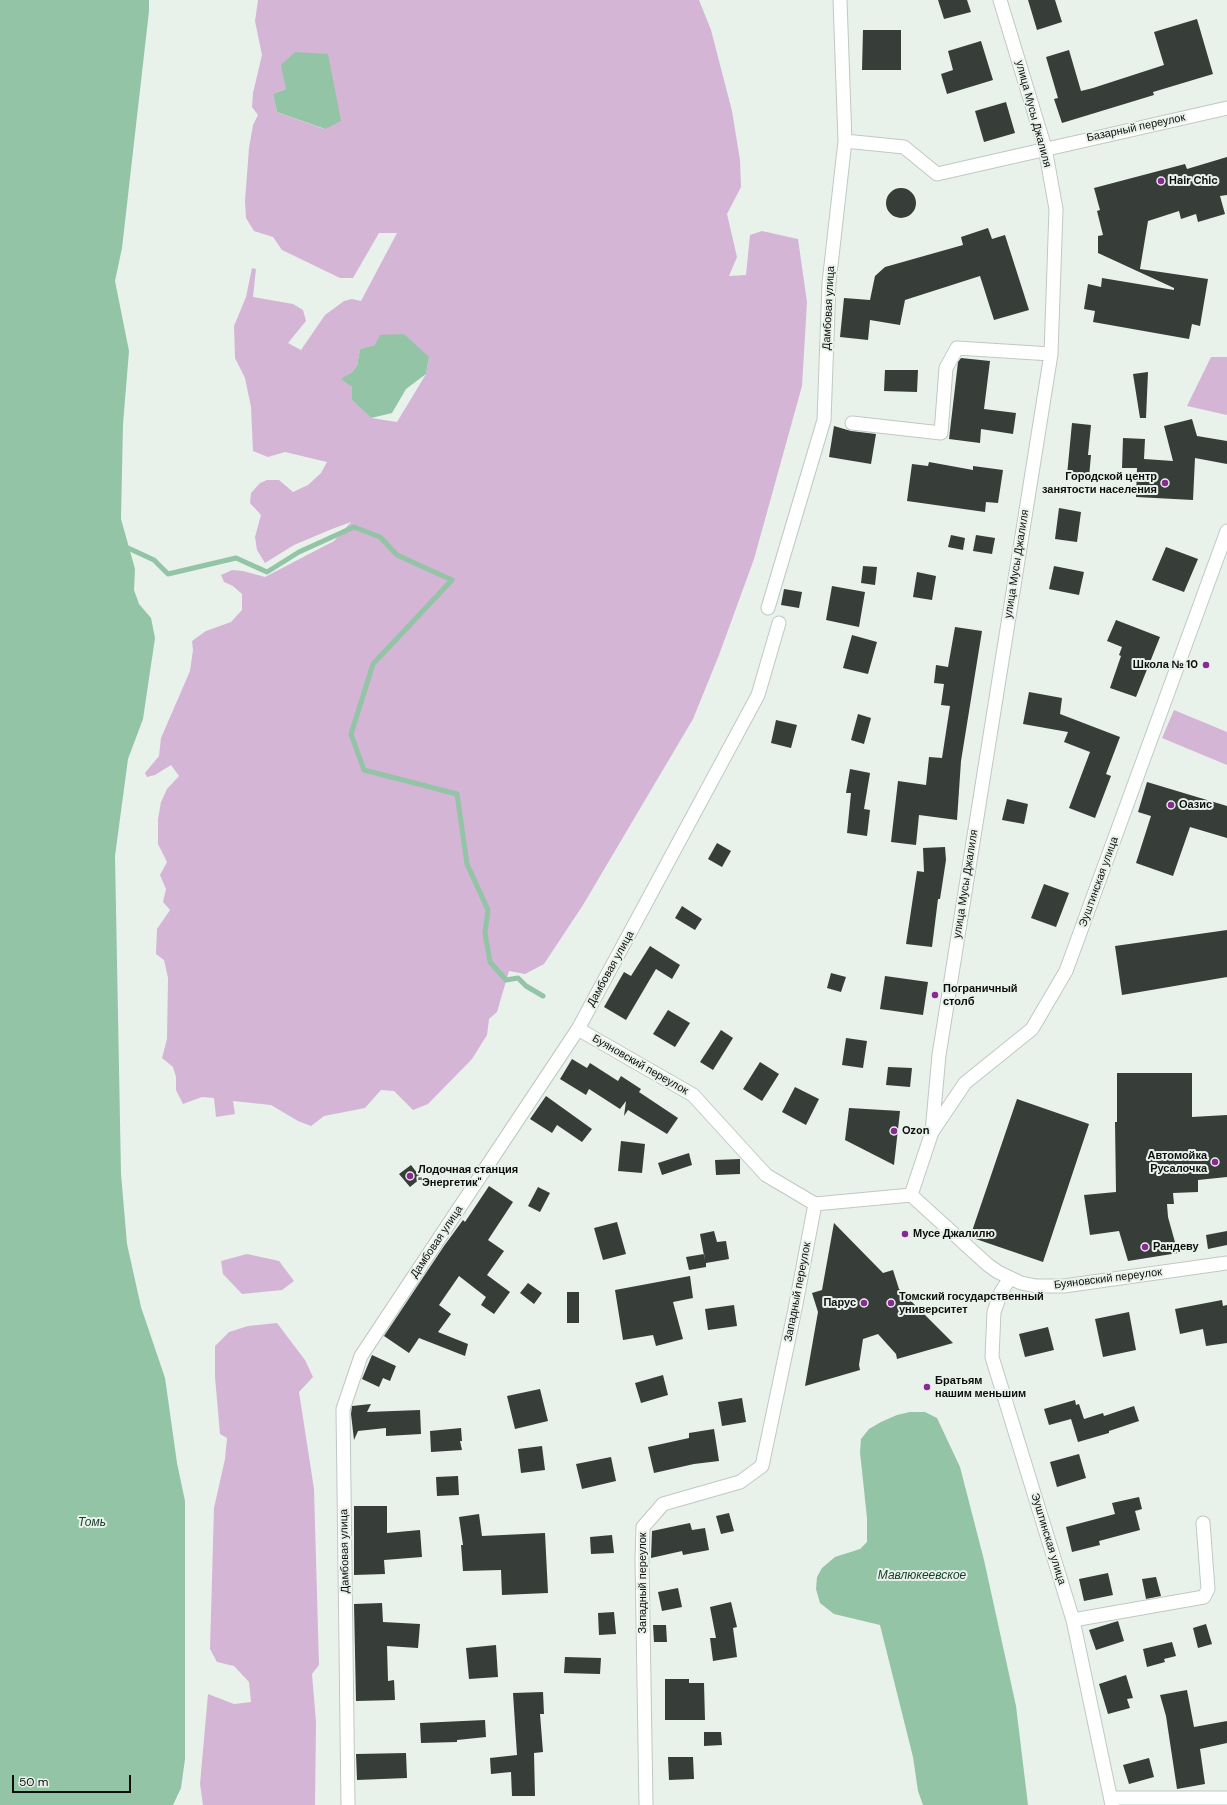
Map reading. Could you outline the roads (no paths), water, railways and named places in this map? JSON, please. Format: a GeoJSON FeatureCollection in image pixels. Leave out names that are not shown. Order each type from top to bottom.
{"type":"FeatureCollection","features":[{"type":"Feature","properties":{"kind":"street","name":"Дамбовая улица"},"geometry":{"type":"LineString","coordinates":[[768,608],[824,420],[829,283],[845,141],[840,0]]}},
{"type":"Feature","properties":{"kind":"street","name":"улица Мусы Джалиля"},"geometry":{"type":"LineString","coordinates":[[932,1132],[939,1055],[1051,354],[1056,209],[1045,148],[1000,0]]}},
{"type":"Feature","properties":{"kind":"street","name":"Базарный переулок"},"geometry":{"type":"LineString","coordinates":[[845,141],[904,147],[937,174],[1045,148],[1227,108]]}},
{"type":"Feature","properties":{"kind":"street"},"geometry":{"type":"LineString","coordinates":[[852,423],[941,432],[946,368],[957,348],[1051,354]]}},
{"type":"Feature","properties":{"kind":"street","name":"Эуштинская улица"},"geometry":{"type":"LineString","coordinates":[[911,1195],[932,1132],[965,1083],[1032,1029],[1066,971],[1227,531]]}},
{"type":"Feature","properties":{"kind":"street","name":"Дамбовая улица"},"geometry":{"type":"LineString","coordinates":[[348,1805],[343,1408],[361,1356],[578,1029],[758,694],[779,623]]}},
{"type":"Feature","properties":{"kind":"street","name":"Буяновский переулок"},"geometry":{"type":"LineString","coordinates":[[578,1029],[693,1096],[766,1175],[814,1204]]}},
{"type":"Feature","properties":{"kind":"street"},"geometry":{"type":"LineString","coordinates":[[814,1204],[911,1195]]}},
{"type":"Feature","properties":{"kind":"street","name":"Буяновский переулок"},"geometry":{"type":"LineString","coordinates":[[911,1195],[988,1265],[1010,1278],[1036,1286],[1064,1286],[1227,1263]]}},
{"type":"Feature","properties":{"kind":"street","name":"Западный переулок"},"geometry":{"type":"LineString","coordinates":[[646,1805],[642,1567],[643,1527],[663,1504],[740,1482],[762,1466],[795,1309],[814,1204]]}},
{"type":"Feature","properties":{"kind":"street","name":"Эуштинская улица"},"geometry":{"type":"LineString","coordinates":[[1010,1278],[1002,1292],[994,1312],[992,1357],[1073,1620],[1111,1802]]}},
{"type":"Feature","properties":{"kind":"street"},"geometry":{"type":"LineString","coordinates":[[1073,1620],[1200,1599],[1204,1596],[1208,1589],[1203,1523]]}},
{"type":"Feature","properties":{"kind":"street"},"geometry":{"type":"LineString","coordinates":[[1111,1802],[1227,1798]]}},
{"type":"Feature","properties":{"kind":"water","name":"Томь"},"geometry":{"type":"Polygon","coordinates":[[[0,0],[149,0],[122,248],[115,281],[129,351],[123,424],[121,519],[135,569],[134,590],[139,604],[151,618],[155,638],[143,719],[128,759],[115,856],[121,1174],[127,1244],[141,1307],[165,1378],[177,1463],[185,1501],[185,1759],[181,1788],[173,1805],[0,1805],[0,0]]]}},
{"type":"Feature","properties":{"kind":"water"},"geometry":{"type":"Polygon","coordinates":[[[295,52],[328,54],[341,121],[325,129],[277,112],[273,94],[286,89],[281,65],[295,52]]]}},
{"type":"Feature","properties":{"kind":"water"},"geometry":{"type":"Polygon","coordinates":[[[404,334],[429,357],[426,374],[406,389],[392,413],[371,418],[352,400],[352,387],[341,379],[352,372],[357,366],[360,349],[375,345],[380,335],[404,334]]]}},
{"type":"Feature","properties":{"kind":"water","name":"Мавлюкеевское"},"geometry":{"type":"Polygon","coordinates":[[[910,1412],[925,1412],[937,1418],[960,1467],[984,1560],[1016,1706],[1028,1805],[923,1805],[918,1791],[913,1757],[880,1625],[834,1614],[820,1603],[816,1589],[817,1577],[822,1568],[835,1557],[860,1549],[867,1542],[867,1518],[860,1452],[861,1439],[869,1429],[881,1422],[897,1415],[910,1412]]]}},
{"type":"Feature","properties":{"kind":"waterway"},"geometry":{"type":"LineString","coordinates":[[128,548],[154,560],[168,574],[236,558],[267,572],[299,552],[354,527],[380,537],[397,555],[452,580],[373,664],[351,734],[364,770],[457,794],[467,864],[488,910],[485,933],[490,962],[506,980],[518,978],[526,986],[543,996]]}},
{"type":"Feature","properties":{"kind":"place","name":"Hair Chic"},"geometry":{"type":"Point","coordinates":[1161,181]}},
{"type":"Feature","properties":{"kind":"place","name":"Городской центр занятости населения"},"geometry":{"type":"Point","coordinates":[1165,483]}},
{"type":"Feature","properties":{"kind":"place","name":"Школа № 10"},"geometry":{"type":"Point","coordinates":[1206,665]}},
{"type":"Feature","properties":{"kind":"place","name":"Оазис"},"geometry":{"type":"Point","coordinates":[1171,805]}},
{"type":"Feature","properties":{"kind":"place","name":"Пограничный столб"},"geometry":{"type":"Point","coordinates":[935,995]}},
{"type":"Feature","properties":{"kind":"place","name":"Ozon"},"geometry":{"type":"Point","coordinates":[894,1131]}},
{"type":"Feature","properties":{"kind":"place","name":"Автомойка Русалочка"},"geometry":{"type":"Point","coordinates":[1215,1162]}},
{"type":"Feature","properties":{"kind":"place","name":"Лодочная станция \"Энергетик\""},"geometry":{"type":"Point","coordinates":[410,1176]}},
{"type":"Feature","properties":{"kind":"place","name":"Мусе Джалилю"},"geometry":{"type":"Point","coordinates":[905,1234]}},
{"type":"Feature","properties":{"kind":"place","name":"Рандеву"},"geometry":{"type":"Point","coordinates":[1145,1247]}},
{"type":"Feature","properties":{"kind":"place","name":"Парус"},"geometry":{"type":"Point","coordinates":[864,1303]}},
{"type":"Feature","properties":{"kind":"place","name":"Томский государственный университет"},"geometry":{"type":"Point","coordinates":[891,1303]}},
{"type":"Feature","properties":{"kind":"place","name":"Братьям нашим меньшим"},"geometry":{"type":"Point","coordinates":[927,1387]}}]}
